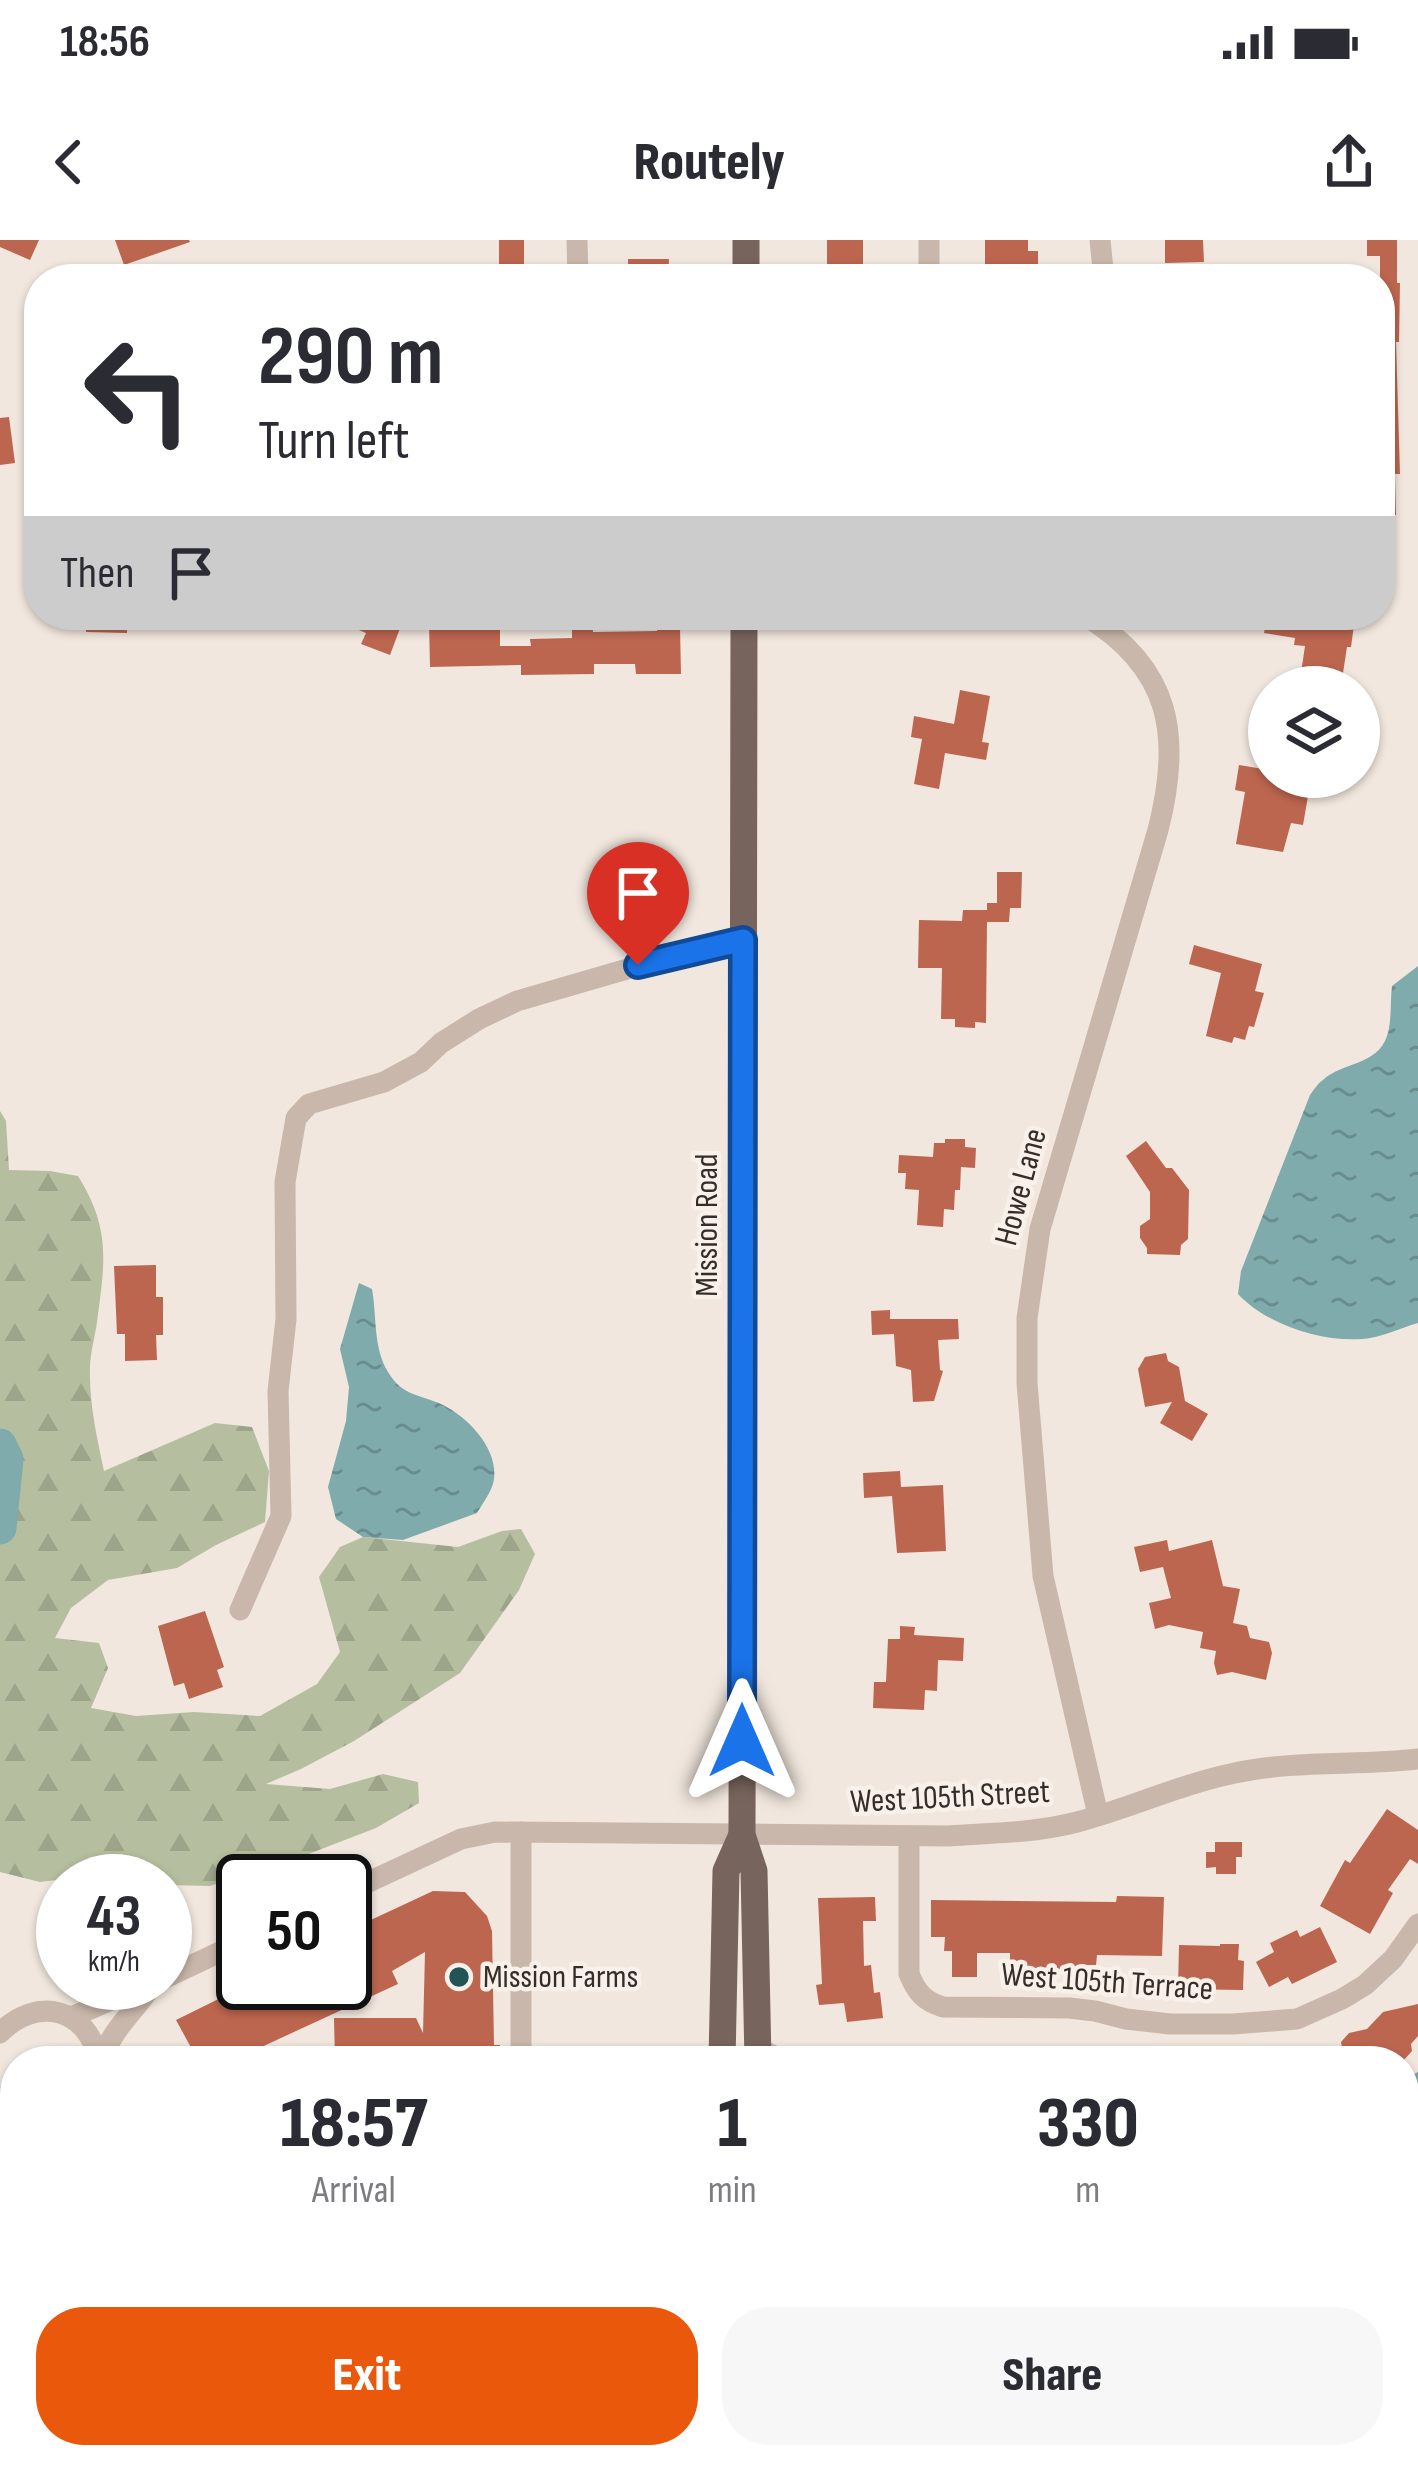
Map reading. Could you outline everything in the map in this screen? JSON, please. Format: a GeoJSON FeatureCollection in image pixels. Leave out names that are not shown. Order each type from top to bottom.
{"type":"FeatureCollection","features":[{"type":"Feature","properties":{"kind":"main road","name":"Mission Road"},"geometry":{"type":"LineString","coordinates":[[744,630],[742,1835],[754,1871],[758,2046]]}},
{"type":"Feature","properties":{"kind":"main road","name":"Mission Road"},"geometry":{"type":"LineString","coordinates":[[722,2046],[726,1871],[742,1835]]}},
{"type":"Feature","properties":{"kind":"street","name":"Howe Lane"},"geometry":{"type":"LineString","coordinates":[[1098,1815],[1043,1576],[1027,1383],[1027,1318],[1040,1229],[1165,804],[1170,760],[1160,692],[1151,676],[1106,630]]}},
{"type":"Feature","properties":{"kind":"street"},"geometry":{"type":"LineString","coordinates":[[240,1610],[281,1516],[278,1391],[286,1318],[286,1182],[296,1118],[309,1104],[384,1082],[421,1062],[479,1018],[517,1000],[743,940]]}},
{"type":"Feature","properties":{"kind":"street","name":"West 105th Street"},"geometry":{"type":"LineString","coordinates":[[372,1881],[461,1839],[494,1832],[949,1836],[1025,1831],[1074,1822],[1233,1773],[1418,1759]]}},
{"type":"Feature","properties":{"kind":"street"},"geometry":{"type":"LineString","coordinates":[[521,1832],[521,2046]]}},
{"type":"Feature","properties":{"kind":"street","name":"West 105th Terrace"},"geometry":{"type":"LineString","coordinates":[[908,1836],[909,1974],[928,2002],[943,2007],[1069,2008],[1170,2024],[1297,2019],[1342,2000],[1365,1984],[1393,1959],[1418,1924]]}},
{"type":"Feature","properties":{"kind":"street"},"geometry":{"type":"LineString","coordinates":[[71,2017],[89,2010]]}},
{"type":"Feature","properties":{"kind":"street"},"geometry":{"type":"LineString","coordinates":[[106,2046],[135,2010]]}},
{"type":"Feature","properties":{"kind":"street"},"geometry":{"type":"LineString","coordinates":[[5,2024],[34,2011],[53,2011],[86,2029],[96,2046]]}},
{"type":"Feature","properties":{"kind":"green space"},"geometry":{"type":"Polygon","coordinates":[[[0,1111],[6,1121],[9,1170],[78,1176],[101,1230],[103,1263],[90,1381],[104,1471],[215,1423],[252,1427],[269,1471],[265,1522],[177,1568],[108,1580],[71,1608],[55,1638],[99,1643],[108,1668],[91,1708],[136,1716],[194,1712],[260,1716],[317,1684],[340,1652],[319,1577],[340,1547],[363,1537],[458,1547],[521,1529],[535,1554],[519,1590],[460,1673],[354,1741],[266,1784],[330,1789],[383,1774],[418,1782],[419,1803],[376,1828],[309,1854],[216,1854],[216,1884],[210,1886],[192,1886],[192,1854],[36,1854],[36,1881],[0,1872],[0,1111]]]}},
{"type":"Feature","properties":{"kind":"water"},"geometry":{"type":"Polygon","coordinates":[[[1418,966],[1418,1323],[1362,1339],[1329,1338],[1279,1323],[1238,1294],[1241,1271],[1310,1095],[1331,1074],[1382,1046],[1390,1025],[1392,986],[1418,966]]]}},
{"type":"Feature","properties":{"kind":"water"},"geometry":{"type":"Polygon","coordinates":[[[359,1283],[372,1289],[376,1332],[388,1372],[406,1391],[462,1418],[480,1436],[494,1468],[492,1488],[477,1513],[403,1540],[363,1537],[336,1519],[328,1487],[346,1421],[349,1387],[340,1349],[359,1283]]]}},
{"type":"Feature","properties":{"kind":"building"},"geometry":{"type":"Polygon","coordinates":[[[0,240],[39,240],[30,260],[0,247],[0,240]]]}},
{"type":"Feature","properties":{"kind":"building"},"geometry":{"type":"Polygon","coordinates":[[[115,240],[190,242],[127,264],[115,240]]]}},
{"type":"Feature","properties":{"kind":"building"},"geometry":{"type":"Polygon","coordinates":[[[499,240],[524,240],[524,264],[499,264],[499,240]]]}},
{"type":"Feature","properties":{"kind":"building"},"geometry":{"type":"Polygon","coordinates":[[[827,240],[863,240],[863,264],[827,264],[827,240]]]}},
{"type":"Feature","properties":{"kind":"building"},"geometry":{"type":"Polygon","coordinates":[[[985,240],[1028,240],[1028,251],[1038,251],[1038,264],[985,264],[985,240]]]}},
{"type":"Feature","properties":{"kind":"building"},"geometry":{"type":"Polygon","coordinates":[[[1165,240],[1203,240],[1204,262],[1165,263],[1165,240]]]}},
{"type":"Feature","properties":{"kind":"building"},"geometry":{"type":"Polygon","coordinates":[[[1367,240],[1397,240],[1400,474],[1395,474],[1395,264],[1380,264],[1380,256],[1367,256],[1367,240]]]}},
{"type":"Feature","properties":{"kind":"building"},"geometry":{"type":"Polygon","coordinates":[[[628,259],[669,259],[669,264],[628,264],[628,259]]]}},
{"type":"Feature","properties":{"kind":"building"},"geometry":{"type":"Polygon","coordinates":[[[9,417],[15,463],[0,465],[0,418],[9,417]]]}},
{"type":"Feature","properties":{"kind":"building"},"geometry":{"type":"Polygon","coordinates":[[[86,630],[127,630],[127,633],[86,630]]]}},
{"type":"Feature","properties":{"kind":"building"},"geometry":{"type":"Polygon","coordinates":[[[359,630],[399,630],[390,655],[361,644],[366,633],[359,630]]]}},
{"type":"Feature","properties":{"kind":"building"},"geometry":{"type":"Polygon","coordinates":[[[429,630],[500,630],[500,646],[531,646],[530,639],[572,638],[572,630],[680,630],[681,674],[636,674],[635,664],[594,664],[594,674],[521,675],[521,665],[430,667],[429,630]]]}},
{"type":"Feature","properties":{"kind":"building"},"geometry":{"type":"Polygon","coordinates":[[[1264,630],[1353,630],[1344,666],[1302,666],[1305,646],[1294,645],[1295,638],[1264,630]]]}},
{"type":"Feature","properties":{"kind":"building"},"geometry":{"type":"Polygon","coordinates":[[[960,690],[990,696],[982,742],[989,743],[986,760],[945,753],[939,789],[914,784],[922,739],[911,737],[914,716],[954,724],[960,690]]]}},
{"type":"Feature","properties":{"kind":"building"},"geometry":{"type":"Polygon","coordinates":[[[1239,765],[1248,766],[1248,798],[1308,798],[1303,825],[1291,823],[1283,852],[1236,844],[1245,792],[1235,790],[1239,765]]]}},
{"type":"Feature","properties":{"kind":"building"},"geometry":{"type":"Polygon","coordinates":[[[997,872],[1022,872],[1021,908],[1010,908],[1009,922],[987,922],[986,1023],[955,1027],[955,1019],[941,1019],[942,968],[918,968],[919,920],[962,921],[963,910],[987,910],[987,903],[997,903],[997,872]]]}},
{"type":"Feature","properties":{"kind":"building"},"geometry":{"type":"Polygon","coordinates":[[[1194,945],[1262,964],[1255,991],[1264,993],[1245,1040],[1234,1037],[1232,1043],[1206,1036],[1221,973],[1189,964],[1194,945]]]}},
{"type":"Feature","properties":{"kind":"building"},"geometry":{"type":"Polygon","coordinates":[[[945,1139],[965,1139],[965,1147],[976,1148],[975,1168],[961,1167],[954,1210],[944,1209],[943,1227],[917,1225],[919,1190],[905,1189],[906,1173],[898,1173],[899,1155],[933,1157],[934,1143],[945,1143],[945,1139]]]}},
{"type":"Feature","properties":{"kind":"building"},"geometry":{"type":"Polygon","coordinates":[[[1146,1141],[1189,1190],[1188,1239],[1180,1255],[1147,1254],[1140,1238],[1140,1226],[1150,1219],[1150,1192],[1126,1156],[1146,1141]]]}},
{"type":"Feature","properties":{"kind":"building"},"geometry":{"type":"Polygon","coordinates":[[[156,1265],[156,1297],[163,1297],[163,1335],[156,1335],[157,1360],[125,1361],[125,1334],[117,1334],[114,1266],[156,1265]]]}},
{"type":"Feature","properties":{"kind":"building"},"geometry":{"type":"Polygon","coordinates":[[[890,1310],[890,1319],[958,1319],[959,1339],[938,1340],[943,1371],[934,1401],[913,1402],[911,1370],[896,1366],[894,1334],[872,1335],[871,1311],[890,1310]]]}},
{"type":"Feature","properties":{"kind":"building"},"geometry":{"type":"Polygon","coordinates":[[[1166,1353],[1168,1361],[1179,1367],[1185,1401],[1208,1414],[1192,1441],[1160,1423],[1172,1402],[1145,1407],[1138,1369],[1145,1357],[1166,1353]]]}},
{"type":"Feature","properties":{"kind":"building"},"geometry":{"type":"Polygon","coordinates":[[[900,1471],[901,1487],[943,1485],[946,1551],[897,1553],[892,1496],[864,1498],[863,1473],[900,1471]]]}},
{"type":"Feature","properties":{"kind":"building"},"geometry":{"type":"Polygon","coordinates":[[[1167,1540],[1169,1551],[1212,1540],[1223,1586],[1240,1589],[1233,1623],[1247,1626],[1250,1638],[1269,1642],[1272,1653],[1266,1680],[1232,1672],[1217,1675],[1216,1651],[1200,1648],[1203,1632],[1169,1625],[1155,1629],[1149,1603],[1171,1598],[1163,1567],[1140,1572],[1134,1547],[1167,1540]]]}},
{"type":"Feature","properties":{"kind":"building"},"geometry":{"type":"Polygon","coordinates":[[[205,1611],[224,1667],[217,1670],[223,1687],[189,1699],[184,1683],[174,1686],[158,1626],[205,1611]]]}},
{"type":"Feature","properties":{"kind":"building"},"geometry":{"type":"Polygon","coordinates":[[[900,1626],[915,1627],[914,1635],[964,1638],[963,1661],[938,1660],[937,1691],[925,1690],[924,1710],[873,1708],[874,1682],[886,1682],[888,1639],[900,1639],[900,1626]]]}},
{"type":"Feature","properties":{"kind":"building"},"geometry":{"type":"Polygon","coordinates":[[[1387,1809],[1418,1830],[1418,1864],[1410,1859],[1388,1890],[1393,1893],[1370,1934],[1320,1906],[1345,1860],[1350,1863],[1387,1809]]]}},
{"type":"Feature","properties":{"kind":"building"},"geometry":{"type":"Polygon","coordinates":[[[1215,1842],[1242,1842],[1236,1874],[1216,1874],[1216,1867],[1206,1868],[1206,1852],[1215,1852],[1215,1842]]]}},
{"type":"Feature","properties":{"kind":"building","name":"Mission Farms"},"geometry":{"type":"Polygon","coordinates":[[[433,1891],[465,1892],[487,1916],[492,1931],[494,2045],[500,2046],[335,2046],[334,2018],[416,2018],[423,2033],[425,1952],[392,1971],[398,1984],[372,1996],[372,1919],[433,1891]]]}},
{"type":"Feature","properties":{"kind":"building"},"geometry":{"type":"Polygon","coordinates":[[[1117,1896],[1164,1897],[1162,1956],[1097,1955],[1096,1965],[1086,1965],[1086,1976],[1010,1972],[1010,1953],[977,1953],[977,1977],[952,1977],[952,1951],[944,1951],[945,1937],[931,1937],[931,1900],[1116,1902],[1117,1896]]]}},
{"type":"Feature","properties":{"kind":"building"},"geometry":{"type":"Polygon","coordinates":[[[875,1897],[876,1921],[863,1921],[864,1966],[871,1965],[883,2018],[847,2022],[844,2003],[819,2005],[818,1898],[875,1897]]]}},
{"type":"Feature","properties":{"kind":"building"},"geometry":{"type":"Polygon","coordinates":[[[1320,1927],[1337,1962],[1292,1984],[1288,1977],[1269,1987],[1256,1962],[1274,1952],[1270,1943],[1297,1930],[1300,1937],[1320,1927]]]}},
{"type":"Feature","properties":{"kind":"building"},"geometry":{"type":"Polygon","coordinates":[[[1239,1944],[1243,1990],[1178,1989],[1179,1945],[1239,1944]]]}},
{"type":"Feature","properties":{"kind":"building","name":"Mission Farms"},"geometry":{"type":"Polygon","coordinates":[[[216,2000],[216,2010],[342,2010],[264,2046],[190,2046],[176,2020],[216,2000]]]}},
{"type":"Feature","properties":{"kind":"building"},"geometry":{"type":"Polygon","coordinates":[[[1418,2004],[1418,2036],[1411,2046],[1342,2046],[1349,2033],[1367,2029],[1383,2012],[1418,2004]]]}},
{"type":"Feature","properties":{"kind":"waterway"},"geometry":{"type":"LineString","coordinates":[[0,1445],[7,1459],[0,1528]]}},
{"type":"Feature","properties":{"kind":"place","name":"Mission Farms"},"geometry":{"type":"Point","coordinates":[459,1977]}},
{"type":"Feature","properties":{"kind":"route"},"geometry":{"type":"LineString","coordinates":[[638,965],[743,940],[742,1741]]}}]}
